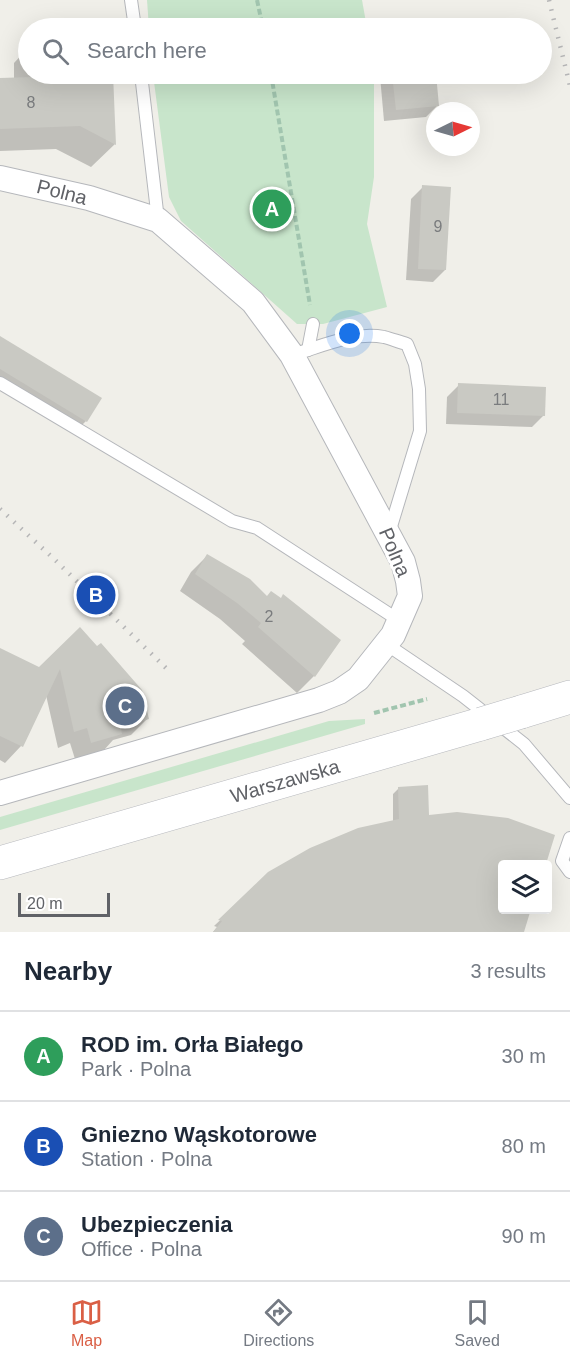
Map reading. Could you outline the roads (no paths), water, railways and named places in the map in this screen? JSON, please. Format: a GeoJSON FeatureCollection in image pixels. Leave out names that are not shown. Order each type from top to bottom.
{"type":"FeatureCollection","features":[{"type":"Feature","properties":{"kind":"street","name":"Polna"},"geometry":{"type":"LineString","coordinates":[[0,178],[90,198],[158,220],[253,302],[300,352],[402,562],[410,596],[400,621],[386,644],[358,679],[339,692],[319,700],[0,792]]}},
{"type":"Feature","properties":{"kind":"street","name":"Warszawska"},"geometry":{"type":"LineString","coordinates":[[0,863],[570,697]]}},
{"type":"Feature","properties":{"kind":"lane"},"geometry":{"type":"LineString","coordinates":[[131,0],[134,18]]}},
{"type":"Feature","properties":{"kind":"lane"},"geometry":{"type":"LineString","coordinates":[[142,84],[158,220]]}},
{"type":"Feature","properties":{"kind":"lane"},"geometry":{"type":"LineString","coordinates":[[300,352],[313,324]]}},
{"type":"Feature","properties":{"kind":"lane"},"geometry":{"type":"LineString","coordinates":[[300,352],[362,336],[383,337],[407,345],[415,364],[419,389],[420,431],[388,535]]}},
{"type":"Feature","properties":{"kind":"lane"},"geometry":{"type":"LineString","coordinates":[[0,383],[232,521],[257,528],[400,621]]}},
{"type":"Feature","properties":{"kind":"lane"},"geometry":{"type":"LineString","coordinates":[[386,644],[463,696],[524,744],[570,798]]}},
{"type":"Feature","properties":{"kind":"lane"},"geometry":{"type":"LineString","coordinates":[[570,838],[562,861],[570,872]]}},
{"type":"Feature","properties":{"kind":"railway"},"geometry":{"type":"LineString","coordinates":[[549,0],[570,86]]}},
{"type":"Feature","properties":{"kind":"railway"},"geometry":{"type":"LineString","coordinates":[[0,509],[168,670]]}},
{"type":"Feature","properties":{"kind":"place","name":"ROD im. Orła Białego"},"geometry":{"type":"Point","coordinates":[272,209]}},
{"type":"Feature","properties":{"kind":"place","name":"Gniezno Wąskotorowe"},"geometry":{"type":"Point","coordinates":[96,595]}},
{"type":"Feature","properties":{"kind":"place","name":"Ubezpieczenia"},"geometry":{"type":"Point","coordinates":[125,706]}}]}
